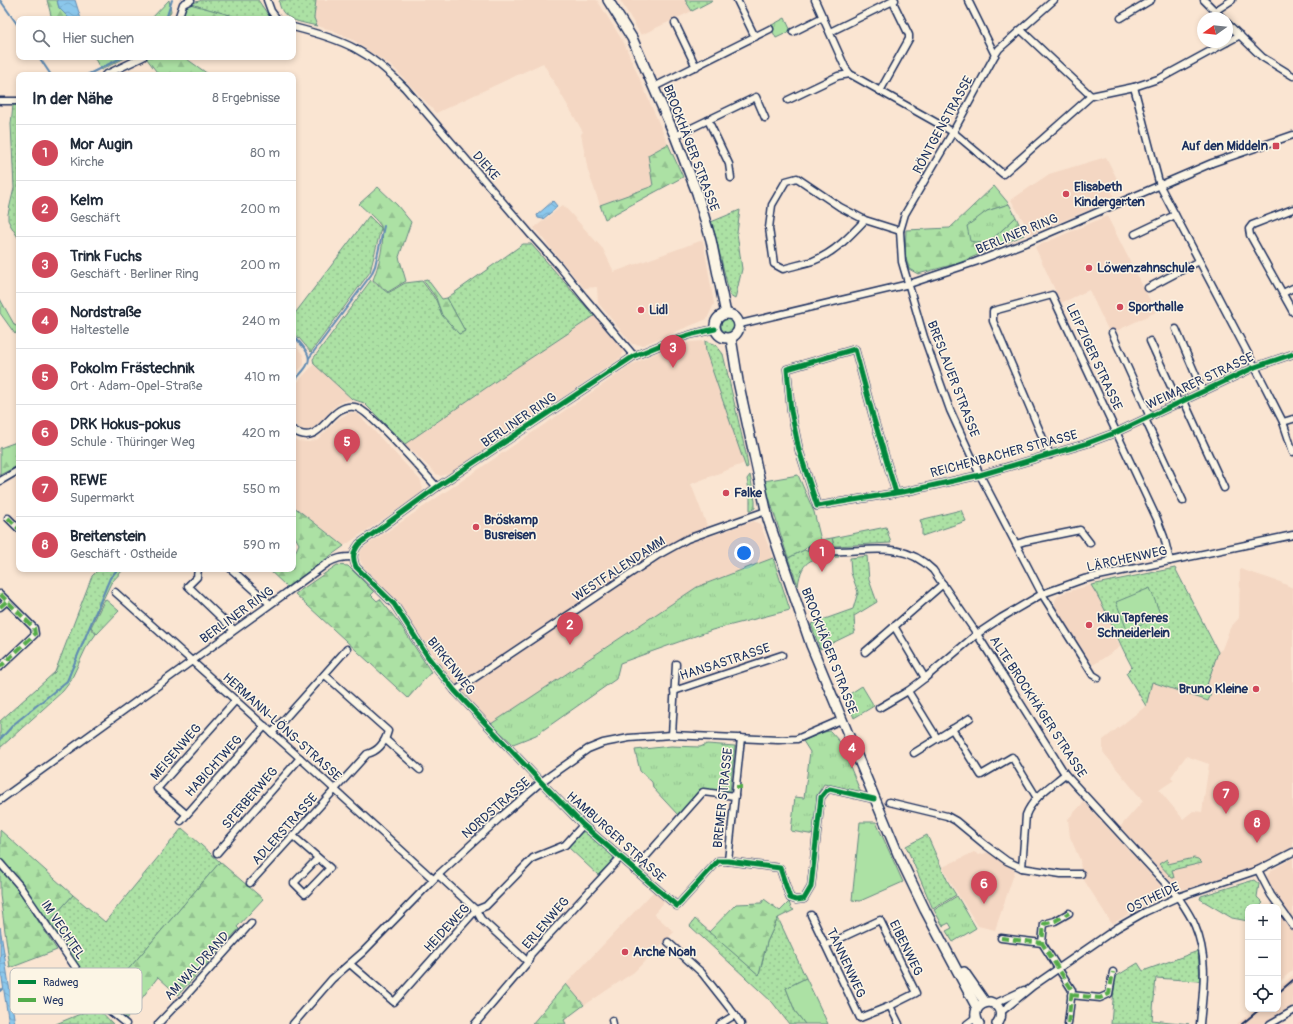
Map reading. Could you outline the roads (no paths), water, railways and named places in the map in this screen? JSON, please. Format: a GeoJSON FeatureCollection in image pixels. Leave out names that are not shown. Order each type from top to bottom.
{"type":"FeatureCollection","features":[{"type":"Feature","properties":{"kind":"street"},"geometry":{"type":"LineString","coordinates":[[179,16],[183,4],[191,0]]}},
{"type":"Feature","properties":{"kind":"street"},"geometry":{"type":"LineString","coordinates":[[267,0],[275,16]]}},
{"type":"Feature","properties":{"kind":"street","name":"BROCKHÄGER STRASSE"},"geometry":{"type":"LineString","coordinates":[[608,0],[632,38],[676,136],[697,193],[711,240],[726,314]]}},
{"type":"Feature","properties":{"kind":"street"},"geometry":{"type":"LineString","coordinates":[[738,0],[756,37]]}},
{"type":"Feature","properties":{"kind":"street"},"geometry":{"type":"LineString","coordinates":[[815,0],[845,67],[850,74],[953,132],[1003,174],[1091,96],[1134,87],[1162,78],[1216,48]]}},
{"type":"Feature","properties":{"kind":"street"},"geometry":{"type":"LineString","coordinates":[[968,0],[994,55]]}},
{"type":"Feature","properties":{"kind":"street","name":"RÖNTGENSTRASSE"},"geometry":{"type":"LineString","coordinates":[[908,284],[902,262],[900,231],[905,214],[953,132],[994,55],[999,48],[1054,0]]}},
{"type":"Feature","properties":{"kind":"street"},"geometry":{"type":"LineString","coordinates":[[1121,18],[1151,0]]}},
{"type":"Feature","properties":{"kind":"street"},"geometry":{"type":"LineString","coordinates":[[1204,0],[1215,11],[1232,0]]}},
{"type":"Feature","properties":{"kind":"street"},"geometry":{"type":"LineString","coordinates":[[830,32],[893,1],[909,35],[909,39],[880,91]]}},
{"type":"Feature","properties":{"kind":"street"},"geometry":{"type":"LineString","coordinates":[[793,32],[823,17]]}},
{"type":"Feature","properties":{"kind":"street"},"geometry":{"type":"LineString","coordinates":[[675,23],[696,67]]}},
{"type":"Feature","properties":{"kind":"street","name":"DIEKE"},"geometry":{"type":"LineString","coordinates":[[296,28],[330,37],[351,45],[372,58],[389,72],[559,266],[634,356]]}},
{"type":"Feature","properties":{"kind":"street"},"geometry":{"type":"LineString","coordinates":[[654,87],[770,29]]}},
{"type":"Feature","properties":{"kind":"street"},"geometry":{"type":"LineString","coordinates":[[1233,29],[1262,57],[1293,76]]}},
{"type":"Feature","properties":{"kind":"street"},"geometry":{"type":"LineString","coordinates":[[1021,30],[1091,96]]}},
{"type":"Feature","properties":{"kind":"street"},"geometry":{"type":"LineString","coordinates":[[1233,39],[1240,35]]}},
{"type":"Feature","properties":{"kind":"street"},"geometry":{"type":"LineString","coordinates":[[111,72],[137,60]]}},
{"type":"Feature","properties":{"kind":"street"},"geometry":{"type":"LineString","coordinates":[[788,100],[838,76],[850,74]]}},
{"type":"Feature","properties":{"kind":"street"},"geometry":{"type":"LineString","coordinates":[[1134,87],[1160,186],[1283,422],[1293,452]]}},
{"type":"Feature","properties":{"kind":"street"},"geometry":{"type":"LineString","coordinates":[[676,136],[756,97],[765,118]]}},
{"type":"Feature","properties":{"kind":"street"},"geometry":{"type":"LineString","coordinates":[[0,101],[16,101]]}},
{"type":"Feature","properties":{"kind":"street"},"geometry":{"type":"LineString","coordinates":[[708,120],[728,164],[731,178]]}},
{"type":"Feature","properties":{"kind":"street","name":"BERLINER RING"},"geometry":{"type":"LineString","coordinates":[[740,324],[908,284],[975,262],[1030,241],[1212,163],[1293,136]]}},
{"type":"Feature","properties":{"kind":"street"},"geometry":{"type":"LineString","coordinates":[[865,220],[850,236],[836,247],[814,260],[783,269],[774,264],[769,228],[772,205],[786,181],[797,178],[840,207],[865,220],[900,231]]}},
{"type":"Feature","properties":{"kind":"street"},"geometry":{"type":"LineString","coordinates":[[1293,208],[1252,225],[1249,229],[1250,235],[1293,312]]}},
{"type":"Feature","properties":{"kind":"street"},"geometry":{"type":"LineString","coordinates":[[1135,234],[1174,215]]}},
{"type":"Feature","properties":{"kind":"street"},"geometry":{"type":"LineString","coordinates":[[1148,288],[1199,261]]}},
{"type":"Feature","properties":{"kind":"street","name":"BRESLAUER STRASSE"},"geometry":{"type":"LineString","coordinates":[[908,284],[924,337],[950,410],[980,475],[1042,594],[1093,675],[1098,678]]}},
{"type":"Feature","properties":{"kind":"street"},"geometry":{"type":"LineString","coordinates":[[1283,293],[1293,288]]}},
{"type":"Feature","properties":{"kind":"street","name":"LEIPZIGER STRASSE"},"geometry":{"type":"LineString","coordinates":[[1050,455],[993,321],[993,311],[1052,296],[1157,519],[1164,537],[1170,561]]}},
{"type":"Feature","properties":{"kind":"street"},"geometry":{"type":"LineString","coordinates":[[726,314],[734,315],[740,324],[737,335],[730,338],[723,338],[719,336],[715,329],[716,320],[722,315],[726,314]]}},
{"type":"Feature","properties":{"kind":"street","name":"BERLINER RING"},"geometry":{"type":"LineString","coordinates":[[0,800],[270,604],[336,558],[353,557],[354,550],[359,544],[437,487],[634,356],[673,340],[715,329]]}},
{"type":"Feature","properties":{"kind":"street","name":"WEIMARER STRASSE"},"geometry":{"type":"LineString","coordinates":[[1176,329],[1203,392]]}},
{"type":"Feature","properties":{"kind":"street","name":"WEIMARER STRASSE"},"geometry":{"type":"LineString","coordinates":[[1112,333],[1183,501]]}},
{"type":"Feature","properties":{"kind":"street","name":"BROCKHÄGER STRASSE"},"geometry":{"type":"LineString","coordinates":[[730,338],[766,511],[781,561],[811,645],[841,720],[898,854],[939,935],[985,1005],[998,1007],[1001,1012]]}},
{"type":"Feature","properties":{"kind":"street","name":"WEIMARER STRASSE"},"geometry":{"type":"LineString","coordinates":[[1150,341],[1224,488]]}},
{"type":"Feature","properties":{"kind":"street","name":"REICHENBACHER STRASSE"},"geometry":{"type":"LineString","coordinates":[[896,493],[855,349],[787,369],[791,412],[799,450],[817,506],[896,493],[980,475],[1050,455],[1117,432]]}},
{"type":"Feature","properties":{"kind":"street","name":"WEIMARER STRASSE"},"geometry":{"type":"LineString","coordinates":[[1117,432],[1255,367],[1293,354]]}},
{"type":"Feature","properties":{"kind":"street"},"geometry":{"type":"LineString","coordinates":[[296,432],[299,435],[316,433],[341,409],[348,406],[356,407],[371,417],[437,487]]}},
{"type":"Feature","properties":{"kind":"street"},"geometry":{"type":"LineString","coordinates":[[1283,422],[1293,419]]}},
{"type":"Feature","properties":{"kind":"street"},"geometry":{"type":"LineString","coordinates":[[0,481],[16,472]]}},
{"type":"Feature","properties":{"kind":"street","name":"WESTFALENDAMM"},"geometry":{"type":"LineString","coordinates":[[455,691],[658,555],[687,539],[766,511]]}},
{"type":"Feature","properties":{"kind":"street"},"geometry":{"type":"LineString","coordinates":[[8,518],[16,526]]}},
{"type":"Feature","properties":{"kind":"street"},"geometry":{"type":"LineString","coordinates":[[1016,544],[1080,530],[1090,542]]}},
{"type":"Feature","properties":{"kind":"street","name":"LÄRCHENWEG"},"geometry":{"type":"LineString","coordinates":[[879,708],[908,691],[926,678],[977,634],[1042,594],[1084,579],[1293,535]]}},
{"type":"Feature","properties":{"kind":"street","name":"ALTE BROCKHÄGER STRASSE"},"geometry":{"type":"LineString","coordinates":[[812,549],[830,551],[892,550],[905,552],[925,562],[933,570],[977,634],[1065,774],[1178,897],[1195,925],[1204,955],[1200,1024]]}},
{"type":"Feature","properties":{"kind":"street","name":"BIRKENWEG"},"geometry":{"type":"LineString","coordinates":[[353,557],[356,567],[394,604],[428,657],[455,691],[541,782]]}},
{"type":"Feature","properties":{"kind":"street"},"geometry":{"type":"LineString","coordinates":[[198,572],[197,577],[188,586],[234,630]]}},
{"type":"Feature","properties":{"kind":"street"},"geometry":{"type":"LineString","coordinates":[[234,572],[270,604]]}},
{"type":"Feature","properties":{"kind":"street"},"geometry":{"type":"LineString","coordinates":[[864,652],[943,584]]}},
{"type":"Feature","properties":{"kind":"street","name":"HERMANN-LÖNS-STRASSE"},"geometry":{"type":"LineString","coordinates":[[115,592],[335,789],[435,877],[476,910],[481,920],[528,962]]}},
{"type":"Feature","properties":{"kind":"street"},"geometry":{"type":"LineString","coordinates":[[0,594],[34,628],[35,634],[0,667]]}},
{"type":"Feature","properties":{"kind":"street"},"geometry":{"type":"LineString","coordinates":[[0,607],[7,601]]}},
{"type":"Feature","properties":{"kind":"street"},"geometry":{"type":"LineString","coordinates":[[894,626],[926,678]]}},
{"type":"Feature","properties":{"kind":"street"},"geometry":{"type":"LineString","coordinates":[[272,733],[347,649]]}},
{"type":"Feature","properties":{"kind":"street","name":"HANSASTRASSE"},"geometry":{"type":"LineString","coordinates":[[674,691],[782,655]]}},
{"type":"Feature","properties":{"kind":"street","name":"HANSASTRASSE"},"geometry":{"type":"LineString","coordinates":[[672,735],[676,664]]}},
{"type":"Feature","properties":{"kind":"street"},"geometry":{"type":"LineString","coordinates":[[325,675],[388,731],[386,740],[420,770]]}},
{"type":"Feature","properties":{"kind":"street"},"geometry":{"type":"LineString","coordinates":[[908,691],[937,738]]}},
{"type":"Feature","properties":{"kind":"street","name":"MEISENWEG"},"geometry":{"type":"LineString","coordinates":[[186,814],[157,789],[236,700]]}},
{"type":"Feature","properties":{"kind":"street"},"geometry":{"type":"LineString","coordinates":[[914,752],[970,718]]}},
{"type":"Feature","properties":{"kind":"street","name":"NORDSTRASSE"},"geometry":{"type":"LineString","coordinates":[[293,1024],[332,979],[350,964],[435,877],[541,782],[588,749],[603,743],[629,738],[672,735],[778,740],[797,739],[841,720]]}},
{"type":"Feature","properties":{"kind":"street","name":"HABICHTWEG"},"geometry":{"type":"LineString","coordinates":[[181,821],[265,726]]}},
{"type":"Feature","properties":{"kind":"street"},"geometry":{"type":"LineString","coordinates":[[952,729],[981,776],[1012,757],[1037,798]]}},
{"type":"Feature","properties":{"kind":"street","name":"BREMER STRASSE"},"geometry":{"type":"LineString","coordinates":[[728,861],[741,738]]}},
{"type":"Feature","properties":{"kind":"street","name":"ADLERSTRASSE"},"geometry":{"type":"LineString","coordinates":[[250,883],[367,754],[375,752],[386,740]]}},
{"type":"Feature","properties":{"kind":"street","name":"SPERBERWEG"},"geometry":{"type":"LineString","coordinates":[[217,853],[300,758]]}},
{"type":"Feature","properties":{"kind":"street"},"geometry":{"type":"LineString","coordinates":[[1022,868],[1026,815],[1028,808],[1037,798],[1065,774]]}},
{"type":"Feature","properties":{"kind":"street","name":"HAMBURGER STRASSE"},"geometry":{"type":"LineString","coordinates":[[541,782],[583,825],[677,906]]}},
{"type":"Feature","properties":{"kind":"street","name":"BREMER STRASSE"},"geometry":{"type":"LineString","coordinates":[[677,906],[718,861],[780,868],[790,898],[796,900],[804,899],[811,887],[821,797],[830,789],[874,799]]}},
{"type":"Feature","properties":{"kind":"street"},"geometry":{"type":"LineString","coordinates":[[634,870],[703,792],[735,796]]}},
{"type":"Feature","properties":{"kind":"street"},"geometry":{"type":"LineString","coordinates":[[889,802],[947,816],[956,821],[1007,861],[1022,868],[1061,874],[1081,874]]}},
{"type":"Feature","properties":{"kind":"street","name":"HEIDEWEG"},"geometry":{"type":"LineString","coordinates":[[350,964],[394,1002],[476,910],[486,906],[533,858],[565,845],[583,825]]}},
{"type":"Feature","properties":{"kind":"street"},"geometry":{"type":"LineString","coordinates":[[293,836],[330,868],[306,894],[294,883],[318,858]]}},
{"type":"Feature","properties":{"kind":"street","name":"OSTHEIDE"},"geometry":{"type":"LineString","coordinates":[[1001,1012],[1033,986],[1117,928],[1145,912],[1178,897],[1258,870],[1293,852]]}},
{"type":"Feature","properties":{"kind":"street","name":"ERLENWEG"},"geometry":{"type":"LineString","coordinates":[[475,1024],[528,962],[531,954],[620,858]]}},
{"type":"Feature","properties":{"kind":"street","name":"IM VECHTEL"},"geometry":{"type":"LineString","coordinates":[[0,863],[19,884],[76,968]]}},
{"type":"Feature","properties":{"kind":"street"},"geometry":{"type":"LineString","coordinates":[[1258,870],[1271,895],[1293,926]]}},
{"type":"Feature","properties":{"kind":"street"},"geometry":{"type":"LineString","coordinates":[[1068,1024],[1072,990],[1042,943],[1044,924],[1055,921],[1069,913]]}},
{"type":"Feature","properties":{"kind":"street","name":"TANNENWEG"},"geometry":{"type":"LineString","coordinates":[[811,915],[860,1018],[890,1006]]}},
{"type":"Feature","properties":{"kind":"street","name":"EIBENWEG"},"geometry":{"type":"LineString","coordinates":[[826,945],[880,920],[916,993],[890,1006]]}},
{"type":"Feature","properties":{"kind":"street","name":"AM WALDRAND"},"geometry":{"type":"LineString","coordinates":[[158,1024],[183,999],[251,923]]}},
{"type":"Feature","properties":{"kind":"street"},"geometry":{"type":"LineString","coordinates":[[1000,938],[1042,943]]}},
{"type":"Feature","properties":{"kind":"street"},"geometry":{"type":"LineString","coordinates":[[668,942],[702,973],[741,1024]]}},
{"type":"Feature","properties":{"kind":"street"},"geometry":{"type":"LineString","coordinates":[[1071,996],[1100,998],[1109,994],[1113,972]]}},
{"type":"Feature","properties":{"kind":"street","name":"OSTHEIDE"},"geometry":{"type":"LineString","coordinates":[[985,1005],[1033,986]]}},
{"type":"Feature","properties":{"kind":"street"},"geometry":{"type":"LineString","coordinates":[[967,1024],[977,1021],[975,1014],[985,1005]]}},
{"type":"Feature","properties":{"kind":"street"},"geometry":{"type":"LineString","coordinates":[[890,1006],[899,1024]]}},
{"type":"Feature","properties":{"kind":"street"},"geometry":{"type":"LineString","coordinates":[[1270,1024],[1293,1011]]}},
{"type":"Feature","properties":{"kind":"street"},"geometry":{"type":"LineString","coordinates":[[998,1024],[1001,1017],[1001,1012]]}},
{"type":"Feature","properties":{"kind":"street","name":"IM VECHTEL"},"geometry":{"type":"LineString","coordinates":[[114,1014],[126,1024]]}},
{"type":"Feature","properties":{"kind":"street"},"geometry":{"type":"LineString","coordinates":[[720,1024],[735,1015]]}},
{"type":"Feature","properties":{"kind":"water"},"geometry":{"type":"Polygon","coordinates":[[[57,0],[75,0],[80,16],[67,16],[59,8],[57,0]]]}},
{"type":"Feature","properties":{"kind":"water"},"geometry":{"type":"Polygon","coordinates":[[[553,201],[557,206],[555,209],[543,219],[538,218],[537,215],[553,201]]]}},
{"type":"Feature","properties":{"kind":"water"},"geometry":{"type":"Polygon","coordinates":[[[0,927],[10,992],[10,1014],[13,1014],[15,1024],[9,1024],[0,965],[0,927]]]}},
{"type":"Feature","properties":{"kind":"waterway"},"geometry":{"type":"LineString","coordinates":[[0,0],[16,23]]}},
{"type":"Feature","properties":{"kind":"waterway"},"geometry":{"type":"LineString","coordinates":[[167,16],[172,0]]}},
{"type":"Feature","properties":{"kind":"waterway"},"geometry":{"type":"LineString","coordinates":[[41,60],[49,72]]}},
{"type":"Feature","properties":{"kind":"waterway"},"geometry":{"type":"LineString","coordinates":[[93,72],[117,60]]}},
{"type":"Feature","properties":{"kind":"waterway"},"geometry":{"type":"LineString","coordinates":[[309,358],[371,275],[375,266],[384,226]]}},
{"type":"Feature","properties":{"kind":"waterway"},"geometry":{"type":"LineString","coordinates":[[296,338],[305,349],[309,359],[305,369],[296,379]]}},
{"type":"Feature","properties":{"kind":"waterway"},"geometry":{"type":"LineString","coordinates":[[0,739],[14,724],[67,681],[110,578],[115,572]]}},
{"type":"Feature","properties":{"kind":"railway"},"geometry":{"type":"LineString","coordinates":[[1281,990],[1293,980]]}},
{"type":"Feature","properties":{"kind":"railway"},"geometry":{"type":"LineString","coordinates":[[1242,1024],[1256,1012]]}},
{"type":"Feature","properties":{"kind":"place","name":"Auf den Middeln"},"geometry":{"type":"Point","coordinates":[1276,146]}},
{"type":"Feature","properties":{"kind":"place","name":"Elisabeth Kindergarten"},"geometry":{"type":"Point","coordinates":[1066,194]}},
{"type":"Feature","properties":{"kind":"place","name":"Löwenzahnschule"},"geometry":{"type":"Point","coordinates":[1089,268]}},
{"type":"Feature","properties":{"kind":"place","name":"Sporthalle"},"geometry":{"type":"Point","coordinates":[1120,307]}},
{"type":"Feature","properties":{"kind":"place","name":"Lidl"},"geometry":{"type":"Point","coordinates":[641,310]}},
{"type":"Feature","properties":{"kind":"place","name":"Trink Fuchs"},"geometry":{"type":"Point","coordinates":[673,368]}},
{"type":"Feature","properties":{"kind":"place","name":"Pokolm Frästechnik"},"geometry":{"type":"Point","coordinates":[347,462]}},
{"type":"Feature","properties":{"kind":"place","name":"Falke"},"geometry":{"type":"Point","coordinates":[726,493]}},
{"type":"Feature","properties":{"kind":"place","name":"Bröskamp Busreisen"},"geometry":{"type":"Point","coordinates":[476,527]}},
{"type":"Feature","properties":{"kind":"place","name":"Mor Augin"},"geometry":{"type":"Point","coordinates":[822,572]}},
{"type":"Feature","properties":{"kind":"place","name":"Kiku Tapferes Schneiderlein"},"geometry":{"type":"Point","coordinates":[1089,625]}},
{"type":"Feature","properties":{"kind":"place","name":"Kelm"},"geometry":{"type":"Point","coordinates":[570,645]}},
{"type":"Feature","properties":{"kind":"place","name":"Bruno Kleine"},"geometry":{"type":"Point","coordinates":[1256,689]}},
{"type":"Feature","properties":{"kind":"place","name":"Nordstraße"},"geometry":{"type":"Point","coordinates":[852,768]}},
{"type":"Feature","properties":{"kind":"place","name":"REWE"},"geometry":{"type":"Point","coordinates":[1226,814]}},
{"type":"Feature","properties":{"kind":"place","name":"Breitenstein"},"geometry":{"type":"Point","coordinates":[1257,843]}},
{"type":"Feature","properties":{"kind":"place","name":"DRK Hokus-pokus"},"geometry":{"type":"Point","coordinates":[984,904]}},
{"type":"Feature","properties":{"kind":"place","name":"Arche Noah"},"geometry":{"type":"Point","coordinates":[625,952]}}]}
